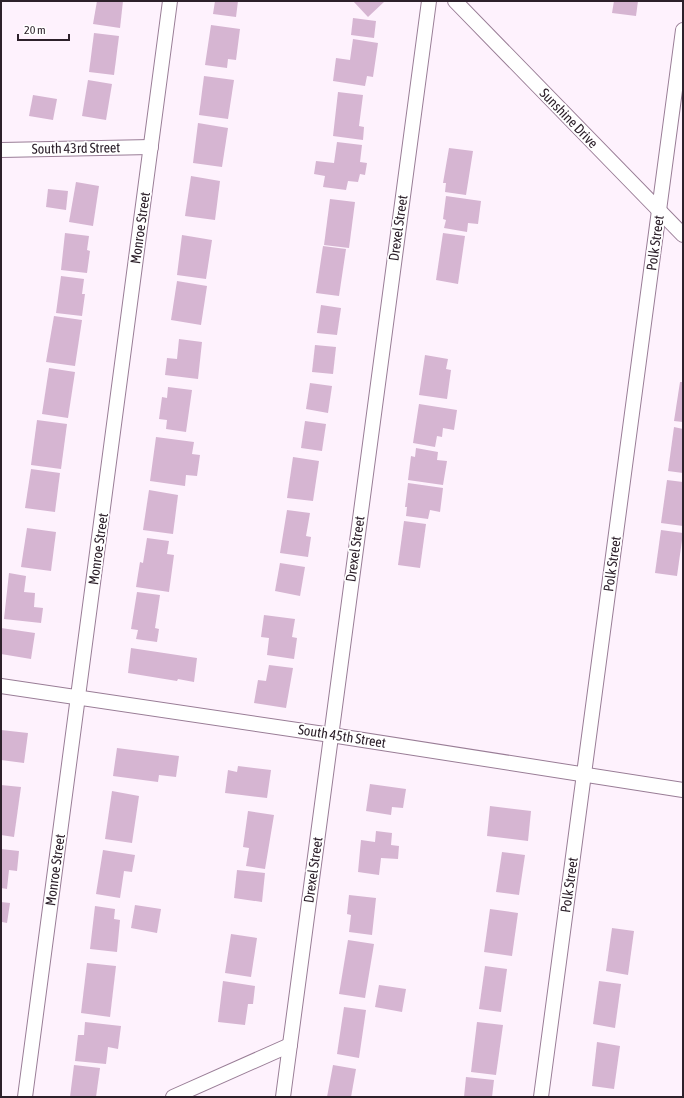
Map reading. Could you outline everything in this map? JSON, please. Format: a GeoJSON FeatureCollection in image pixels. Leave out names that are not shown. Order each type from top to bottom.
{"type":"FeatureCollection","features":[{"type":"Feature","properties":{"kind":"street","name":"Monroe Street"},"geometry":{"type":"LineString","coordinates":[[25,1097],[170,1]]}},
{"type":"Feature","properties":{"kind":"street","name":"Drexel Street"},"geometry":{"type":"LineString","coordinates":[[283,1097],[428,1]]}},
{"type":"Feature","properties":{"kind":"street","name":"Sunshine Drive"},"geometry":{"type":"LineString","coordinates":[[455,1],[683,235]]}},
{"type":"Feature","properties":{"kind":"street","name":"Polk Street"},"geometry":{"type":"LineString","coordinates":[[540,1097],[660,211],[683,30]]}},
{"type":"Feature","properties":{"kind":"street","name":"South 43rd Street"},"geometry":{"type":"LineString","coordinates":[[1,150],[151,147]]}},
{"type":"Feature","properties":{"kind":"street","name":"South 45th Street"},"geometry":{"type":"LineString","coordinates":[[1,686],[584,773],[683,790]]}},
{"type":"Feature","properties":{"kind":"street"},"geometry":{"type":"LineString","coordinates":[[173,1097],[290,1045]]}},
{"type":"Feature","properties":{"kind":"building"},"geometry":{"type":"Polygon","coordinates":[[[97,1],[123,1],[120,28],[93,24],[97,1]]]}},
{"type":"Feature","properties":{"kind":"building"},"geometry":{"type":"Polygon","coordinates":[[[215,1],[238,1],[236,17],[213,14],[215,1]]]}},
{"type":"Feature","properties":{"kind":"building"},"geometry":{"type":"Polygon","coordinates":[[[353,1],[385,1],[368,17],[353,1]]]}},
{"type":"Feature","properties":{"kind":"building"},"geometry":{"type":"Polygon","coordinates":[[[614,1],[638,1],[636,16],[612,13],[614,1]]]}},
{"type":"Feature","properties":{"kind":"building"},"geometry":{"type":"Polygon","coordinates":[[[353,18],[376,21],[374,38],[351,35],[353,18]]]}},
{"type":"Feature","properties":{"kind":"building"},"geometry":{"type":"Polygon","coordinates":[[[211,25],[240,29],[236,60],[228,59],[227,68],[205,65],[211,25]]]}},
{"type":"Feature","properties":{"kind":"building"},"geometry":{"type":"Polygon","coordinates":[[[94,33],[119,36],[114,75],[89,72],[94,33]]]}},
{"type":"Feature","properties":{"kind":"building"},"geometry":{"type":"Polygon","coordinates":[[[353,39],[378,43],[373,77],[367,76],[365,86],[333,81],[336,58],[350,60],[353,39]]]}},
{"type":"Feature","properties":{"kind":"building"},"geometry":{"type":"Polygon","coordinates":[[[204,76],[234,80],[228,119],[199,115],[204,76]]]}},
{"type":"Feature","properties":{"kind":"building"},"geometry":{"type":"Polygon","coordinates":[[[88,80],[112,84],[106,120],[82,116],[88,80]]]}},
{"type":"Feature","properties":{"kind":"building"},"geometry":{"type":"Polygon","coordinates":[[[338,92],[363,95],[359,126],[364,127],[363,140],[333,136],[338,92]]]}},
{"type":"Feature","properties":{"kind":"building"},"geometry":{"type":"Polygon","coordinates":[[[33,95],[57,99],[53,120],[29,116],[33,95]]]}},
{"type":"Feature","properties":{"kind":"building"},"geometry":{"type":"Polygon","coordinates":[[[198,123],[228,128],[222,167],[193,163],[198,123]]]}},
{"type":"Feature","properties":{"kind":"building"},"geometry":{"type":"Polygon","coordinates":[[[337,142],[362,145],[360,162],[367,163],[365,175],[360,174],[358,182],[348,181],[346,190],[323,187],[325,176],[314,174],[316,161],[334,163],[337,142]]]}},
{"type":"Feature","properties":{"kind":"building"},"geometry":{"type":"Polygon","coordinates":[[[449,148],[473,151],[466,195],[445,192],[446,183],[443,183],[449,148]]]}},
{"type":"Feature","properties":{"kind":"building"},"geometry":{"type":"Polygon","coordinates":[[[191,176],[220,181],[215,220],[185,216],[191,176]]]}},
{"type":"Feature","properties":{"kind":"building"},"geometry":{"type":"Polygon","coordinates":[[[76,182],[99,186],[93,226],[69,222],[76,182]]]}},
{"type":"Feature","properties":{"kind":"building"},"geometry":{"type":"Polygon","coordinates":[[[48,189],[68,191],[66,210],[46,207],[48,189]]]}},
{"type":"Feature","properties":{"kind":"building"},"geometry":{"type":"Polygon","coordinates":[[[446,196],[481,201],[478,224],[468,223],[467,232],[444,228],[446,220],[443,219],[446,196]]]}},
{"type":"Feature","properties":{"kind":"building"},"geometry":{"type":"Polygon","coordinates":[[[330,199],[355,202],[349,248],[324,245],[330,199]]]}},
{"type":"Feature","properties":{"kind":"building"},"geometry":{"type":"Polygon","coordinates":[[[65,233],[89,236],[87,250],[90,251],[87,273],[61,270],[65,233]]]}},
{"type":"Feature","properties":{"kind":"building"},"geometry":{"type":"Polygon","coordinates":[[[443,233],[465,236],[458,284],[436,280],[443,233]]]}},
{"type":"Feature","properties":{"kind":"building"},"geometry":{"type":"Polygon","coordinates":[[[182,235],[212,240],[206,279],[177,275],[182,235]]]}},
{"type":"Feature","properties":{"kind":"building"},"geometry":{"type":"Polygon","coordinates":[[[323,246],[346,249],[339,296],[316,293],[323,246]]]}},
{"type":"Feature","properties":{"kind":"building"},"geometry":{"type":"Polygon","coordinates":[[[61,276],[84,279],[82,294],[85,294],[82,316],[56,313],[61,276]]]}},
{"type":"Feature","properties":{"kind":"building"},"geometry":{"type":"Polygon","coordinates":[[[177,281],[207,286],[201,325],[171,320],[177,281]]]}},
{"type":"Feature","properties":{"kind":"building"},"geometry":{"type":"Polygon","coordinates":[[[321,305],[341,308],[337,335],[317,333],[321,305]]]}},
{"type":"Feature","properties":{"kind":"building"},"geometry":{"type":"Polygon","coordinates":[[[54,316],[82,320],[75,366],[46,362],[54,316]]]}},
{"type":"Feature","properties":{"kind":"building"},"geometry":{"type":"Polygon","coordinates":[[[179,339],[202,342],[198,379],[165,375],[167,358],[177,359],[179,339]]]}},
{"type":"Feature","properties":{"kind":"building"},"geometry":{"type":"Polygon","coordinates":[[[315,345],[336,347],[333,374],[312,372],[315,345]]]}},
{"type":"Feature","properties":{"kind":"building"},"geometry":{"type":"Polygon","coordinates":[[[425,355],[448,359],[446,369],[451,370],[447,399],[419,395],[425,355]]]}},
{"type":"Feature","properties":{"kind":"building"},"geometry":{"type":"Polygon","coordinates":[[[49,368],[75,372],[68,418],[42,414],[49,368]]]}},
{"type":"Feature","properties":{"kind":"building"},"geometry":{"type":"Polygon","coordinates":[[[680,382],[683,382],[683,422],[674,421],[680,382]]]}},
{"type":"Feature","properties":{"kind":"building"},"geometry":{"type":"Polygon","coordinates":[[[310,383],[332,386],[328,413],[306,409],[310,383]]]}},
{"type":"Feature","properties":{"kind":"building"},"geometry":{"type":"Polygon","coordinates":[[[168,387],[192,390],[186,432],[166,429],[167,420],[159,419],[162,397],[167,398],[168,387]]]}},
{"type":"Feature","properties":{"kind":"building"},"geometry":{"type":"Polygon","coordinates":[[[419,404],[457,410],[454,430],[443,428],[442,437],[437,436],[435,447],[413,443],[419,404]]]}},
{"type":"Feature","properties":{"kind":"building"},"geometry":{"type":"Polygon","coordinates":[[[37,420],[67,424],[61,469],[31,465],[37,420]]]}},
{"type":"Feature","properties":{"kind":"building"},"geometry":{"type":"Polygon","coordinates":[[[305,421],[326,424],[322,451],[301,448],[305,421]]]}},
{"type":"Feature","properties":{"kind":"building"},"geometry":{"type":"Polygon","coordinates":[[[674,427],[683,429],[683,473],[668,471],[674,427]]]}},
{"type":"Feature","properties":{"kind":"building"},"geometry":{"type":"Polygon","coordinates":[[[156,437],[194,442],[192,454],[200,455],[197,476],[186,475],[185,486],[150,481],[156,437]]]}},
{"type":"Feature","properties":{"kind":"building"},"geometry":{"type":"Polygon","coordinates":[[[416,448],[438,452],[437,460],[447,461],[443,485],[408,480],[411,456],[415,457],[416,448]]]}},
{"type":"Feature","properties":{"kind":"building"},"geometry":{"type":"Polygon","coordinates":[[[293,457],[319,461],[313,501],[287,498],[293,457]]]}},
{"type":"Feature","properties":{"kind":"building"},"geometry":{"type":"Polygon","coordinates":[[[31,469],[60,473],[55,512],[25,508],[31,469]]]}},
{"type":"Feature","properties":{"kind":"building"},"geometry":{"type":"Polygon","coordinates":[[[667,480],[683,482],[683,526],[661,523],[667,480]]]}},
{"type":"Feature","properties":{"kind":"building"},"geometry":{"type":"Polygon","coordinates":[[[408,483],[443,488],[440,512],[430,510],[428,519],[406,516],[407,507],[405,507],[408,483]]]}},
{"type":"Feature","properties":{"kind":"building"},"geometry":{"type":"Polygon","coordinates":[[[149,490],[178,495],[173,534],[143,530],[149,490]]]}},
{"type":"Feature","properties":{"kind":"building"},"geometry":{"type":"Polygon","coordinates":[[[287,510],[310,513],[306,536],[311,537],[308,557],[280,553],[287,510]]]}},
{"type":"Feature","properties":{"kind":"building"},"geometry":{"type":"Polygon","coordinates":[[[404,521],[426,524],[420,568],[398,565],[404,521]]]}},
{"type":"Feature","properties":{"kind":"building"},"geometry":{"type":"Polygon","coordinates":[[[27,528],[56,532],[51,571],[21,567],[27,528]]]}},
{"type":"Feature","properties":{"kind":"building"},"geometry":{"type":"Polygon","coordinates":[[[661,530],[683,533],[677,576],[655,573],[661,530]]]}},
{"type":"Feature","properties":{"kind":"building"},"geometry":{"type":"Polygon","coordinates":[[[147,538],[169,541],[167,554],[174,555],[169,592],[136,587],[140,562],[143,563],[147,538]]]}},
{"type":"Feature","properties":{"kind":"building"},"geometry":{"type":"Polygon","coordinates":[[[280,563],[305,567],[300,596],[275,591],[280,563]]]}},
{"type":"Feature","properties":{"kind":"building"},"geometry":{"type":"Polygon","coordinates":[[[9,573],[26,576],[24,592],[35,593],[34,607],[43,608],[41,623],[4,619],[9,573]]]}},
{"type":"Feature","properties":{"kind":"building"},"geometry":{"type":"Polygon","coordinates":[[[137,592],[160,595],[155,628],[159,629],[157,642],[136,639],[138,630],[131,629],[137,592]]]}},
{"type":"Feature","properties":{"kind":"building"},"geometry":{"type":"Polygon","coordinates":[[[264,615],[295,619],[292,637],[297,638],[294,659],[267,655],[269,638],[261,637],[264,615]]]}},
{"type":"Feature","properties":{"kind":"building"},"geometry":{"type":"Polygon","coordinates":[[[1,628],[35,633],[31,659],[1,654],[1,628]]]}},
{"type":"Feature","properties":{"kind":"building"},"geometry":{"type":"Polygon","coordinates":[[[131,648],[197,658],[194,682],[178,679],[177,681],[128,673],[131,648]]]}},
{"type":"Feature","properties":{"kind":"building"},"geometry":{"type":"Polygon","coordinates":[[[269,665],[293,668],[286,708],[254,703],[258,680],[266,681],[269,665]]]}},
{"type":"Feature","properties":{"kind":"building"},"geometry":{"type":"Polygon","coordinates":[[[1,730],[28,733],[24,763],[1,760],[1,730]]]}},
{"type":"Feature","properties":{"kind":"building"},"geometry":{"type":"Polygon","coordinates":[[[117,748],[179,756],[176,777],[159,775],[158,782],[113,776],[117,748]]]}},
{"type":"Feature","properties":{"kind":"building"},"geometry":{"type":"Polygon","coordinates":[[[238,766],[271,770],[267,798],[225,793],[228,770],[237,772],[238,766]]]}},
{"type":"Feature","properties":{"kind":"building"},"geometry":{"type":"Polygon","coordinates":[[[370,784],[406,789],[403,808],[392,807],[391,815],[366,811],[370,784]]]}},
{"type":"Feature","properties":{"kind":"building"},"geometry":{"type":"Polygon","coordinates":[[[1,785],[21,787],[14,837],[1,835],[1,785]]]}},
{"type":"Feature","properties":{"kind":"building"},"geometry":{"type":"Polygon","coordinates":[[[112,791],[139,796],[132,843],[105,839],[112,791]]]}},
{"type":"Feature","properties":{"kind":"building"},"geometry":{"type":"Polygon","coordinates":[[[490,806],[531,811],[528,841],[487,836],[490,806]]]}},
{"type":"Feature","properties":{"kind":"building"},"geometry":{"type":"Polygon","coordinates":[[[248,811],[274,815],[265,869],[246,866],[249,848],[243,847],[248,811]]]}},
{"type":"Feature","properties":{"kind":"building"},"geometry":{"type":"Polygon","coordinates":[[[376,831],[392,833],[391,845],[399,846],[398,859],[381,858],[379,875],[358,872],[361,840],[375,842],[376,831]]]}},
{"type":"Feature","properties":{"kind":"building"},"geometry":{"type":"Polygon","coordinates":[[[1,849],[19,851],[17,871],[9,870],[7,889],[1,888],[1,849]]]}},
{"type":"Feature","properties":{"kind":"building"},"geometry":{"type":"Polygon","coordinates":[[[103,850],[135,855],[132,872],[124,871],[120,898],[96,894],[103,850]]]}},
{"type":"Feature","properties":{"kind":"building"},"geometry":{"type":"Polygon","coordinates":[[[502,852],[525,855],[519,895],[496,892],[502,852]]]}},
{"type":"Feature","properties":{"kind":"building"},"geometry":{"type":"Polygon","coordinates":[[[237,870],[265,873],[262,902],[234,898],[237,870]]]}},
{"type":"Feature","properties":{"kind":"building"},"geometry":{"type":"Polygon","coordinates":[[[349,895],[376,898],[372,935],[349,932],[351,915],[347,914],[349,895]]]}},
{"type":"Feature","properties":{"kind":"building"},"geometry":{"type":"Polygon","coordinates":[[[1,902],[10,903],[7,923],[2,922],[2,926],[1,902]]]}},
{"type":"Feature","properties":{"kind":"building"},"geometry":{"type":"Polygon","coordinates":[[[135,905],[161,909],[157,933],[131,928],[135,905]]]}},
{"type":"Feature","properties":{"kind":"building"},"geometry":{"type":"Polygon","coordinates":[[[95,906],[115,909],[114,919],[120,920],[117,952],[90,949],[95,906]]]}},
{"type":"Feature","properties":{"kind":"building"},"geometry":{"type":"Polygon","coordinates":[[[490,909],[518,913],[512,956],[484,952],[490,909]]]}},
{"type":"Feature","properties":{"kind":"building"},"geometry":{"type":"Polygon","coordinates":[[[612,928],[634,931],[628,975],[606,971],[612,928]]]}},
{"type":"Feature","properties":{"kind":"building"},"geometry":{"type":"Polygon","coordinates":[[[231,934],[257,938],[251,977],[225,973],[231,934]]]}},
{"type":"Feature","properties":{"kind":"building"},"geometry":{"type":"Polygon","coordinates":[[[348,940],[374,944],[365,998],[339,994],[348,940]]]}},
{"type":"Feature","properties":{"kind":"building"},"geometry":{"type":"Polygon","coordinates":[[[87,963],[116,966],[110,1017],[81,1013],[87,963]]]}},
{"type":"Feature","properties":{"kind":"building"},"geometry":{"type":"Polygon","coordinates":[[[485,966],[507,969],[501,1012],[479,1009],[485,966]]]}},
{"type":"Feature","properties":{"kind":"building"},"geometry":{"type":"Polygon","coordinates":[[[223,981],[255,986],[253,1004],[248,1004],[245,1025],[218,1022],[223,981]]]}},
{"type":"Feature","properties":{"kind":"building"},"geometry":{"type":"Polygon","coordinates":[[[599,981],[621,984],[615,1028],[593,1024],[599,981]]]}},
{"type":"Feature","properties":{"kind":"building"},"geometry":{"type":"Polygon","coordinates":[[[379,985],[406,989],[402,1012],[375,1007],[379,985]]]}},
{"type":"Feature","properties":{"kind":"building"},"geometry":{"type":"Polygon","coordinates":[[[344,1007],[366,1010],[359,1058],[337,1054],[344,1007]]]}},
{"type":"Feature","properties":{"kind":"building"},"geometry":{"type":"Polygon","coordinates":[[[85,1022],[121,1026],[118,1049],[108,1047],[106,1064],[75,1061],[78,1035],[84,1035],[85,1022]]]}},
{"type":"Feature","properties":{"kind":"building"},"geometry":{"type":"Polygon","coordinates":[[[477,1022],[503,1025],[496,1075],[471,1072],[477,1022]]]}},
{"type":"Feature","properties":{"kind":"building"},"geometry":{"type":"Polygon","coordinates":[[[597,1042],[620,1046],[614,1089],[592,1086],[597,1042]]]}},
{"type":"Feature","properties":{"kind":"building"},"geometry":{"type":"Polygon","coordinates":[[[74,1065],[100,1068],[96,1097],[70,1097],[74,1065]]]}},
{"type":"Feature","properties":{"kind":"building"},"geometry":{"type":"Polygon","coordinates":[[[333,1065],[356,1069],[351,1097],[327,1097],[333,1065]]]}},
{"type":"Feature","properties":{"kind":"building"},"geometry":{"type":"Polygon","coordinates":[[[466,1077],[494,1080],[492,1097],[464,1097],[466,1077]]]}}]}
